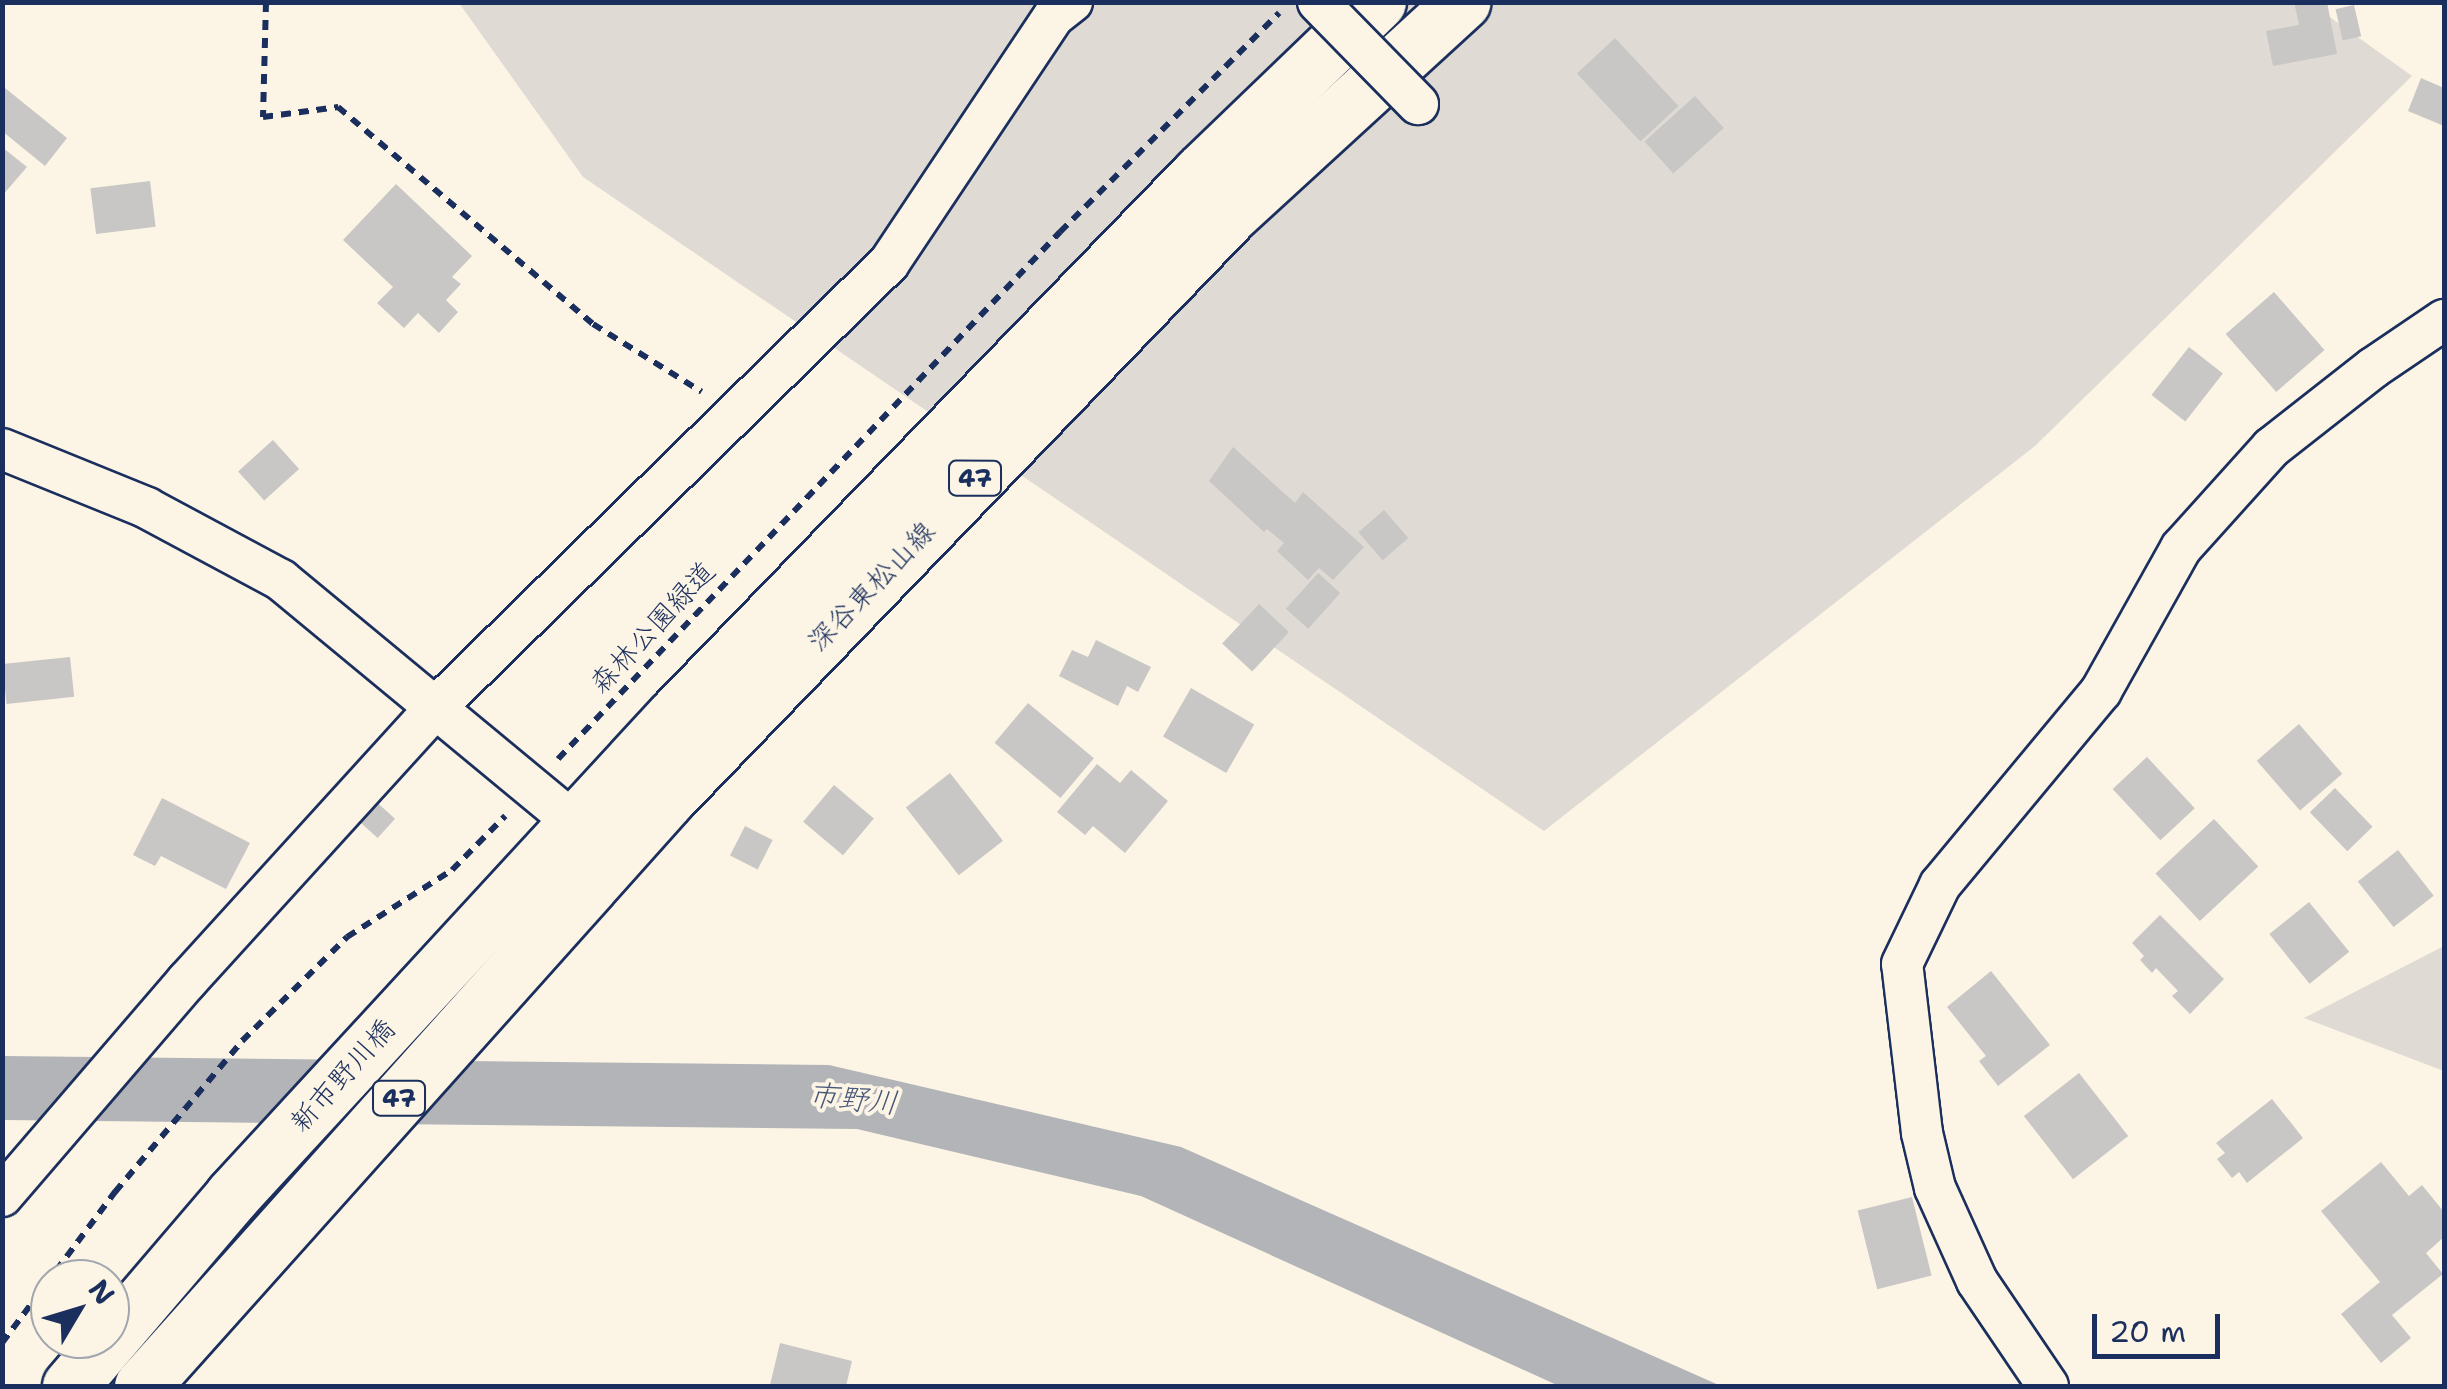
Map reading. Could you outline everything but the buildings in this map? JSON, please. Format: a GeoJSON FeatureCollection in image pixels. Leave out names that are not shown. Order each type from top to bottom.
{"type":"FeatureCollection","features":[{"type":"Feature","properties":{"kind":"main road","name":"深谷東松山線"},"geometry":{"type":"LineString","coordinates":[[452,955],[1001,374],[1200,173],[1378,2]]}},
{"type":"Feature","properties":{"kind":"main road","name":"深谷東松山線"},"geometry":{"type":"LineString","coordinates":[[512,976],[669,798],[1231,214],[1462,2]]}},
{"type":"Feature","properties":{"kind":"main road","name":"新市野川橋"},"geometry":{"type":"LineString","coordinates":[[70,1386],[232,1196],[452,955]]}},
{"type":"Feature","properties":{"kind":"main road","name":"新市野川橋"},"geometry":{"type":"LineString","coordinates":[[142,1386],[512,976]]}},
{"type":"Feature","properties":{"kind":"street"},"geometry":{"type":"LineString","coordinates":[[2,1196],[187,981],[436,707],[889,263],[1054,16],[1072,2]]}},
{"type":"Feature","properties":{"kind":"street"},"geometry":{"type":"LineString","coordinates":[[1318,2],[1418,104]]}},
{"type":"Feature","properties":{"kind":"street"},"geometry":{"type":"LineString","coordinates":[[2048,1386],[1977,1280],[1935,1188],[1922,1132],[1902,964],[1940,885],[2101,691],[2181,548],[2271,448],[2373,368],[2444,320]]}},
{"type":"Feature","properties":{"kind":"street"},"geometry":{"type":"LineString","coordinates":[[2,449],[147,508],[281,580],[575,823]]}},
{"type":"Feature","properties":{"kind":"path"},"geometry":{"type":"LineString","coordinates":[[266,2],[262,117],[338,107],[593,324],[736,413]]}},
{"type":"Feature","properties":{"kind":"path","name":"森林公園緑道"},"geometry":{"type":"LineString","coordinates":[[2,1342],[115,1192],[294,986],[347,937],[452,870],[1060,232],[1290,2]]}},
{"type":"Feature","properties":{"kind":"shaded area"},"geometry":{"type":"Polygon","coordinates":[[[2309,2],[2412,76],[2035,446],[1544,831],[583,177],[459,3],[2309,2]]]}},
{"type":"Feature","properties":{"kind":"shaded area"},"geometry":{"type":"Polygon","coordinates":[[[2444,946],[2444,1071],[2304,1018],[2444,946]]]}},
{"type":"Feature","properties":{"kind":"water","name":"市野川"},"geometry":{"type":"Polygon","coordinates":[[[3,1056],[829,1065],[1181,1147],[1721,1386],[1559,1386],[1141,1196],[857,1129],[3,1120],[3,1056]]]}}]}
